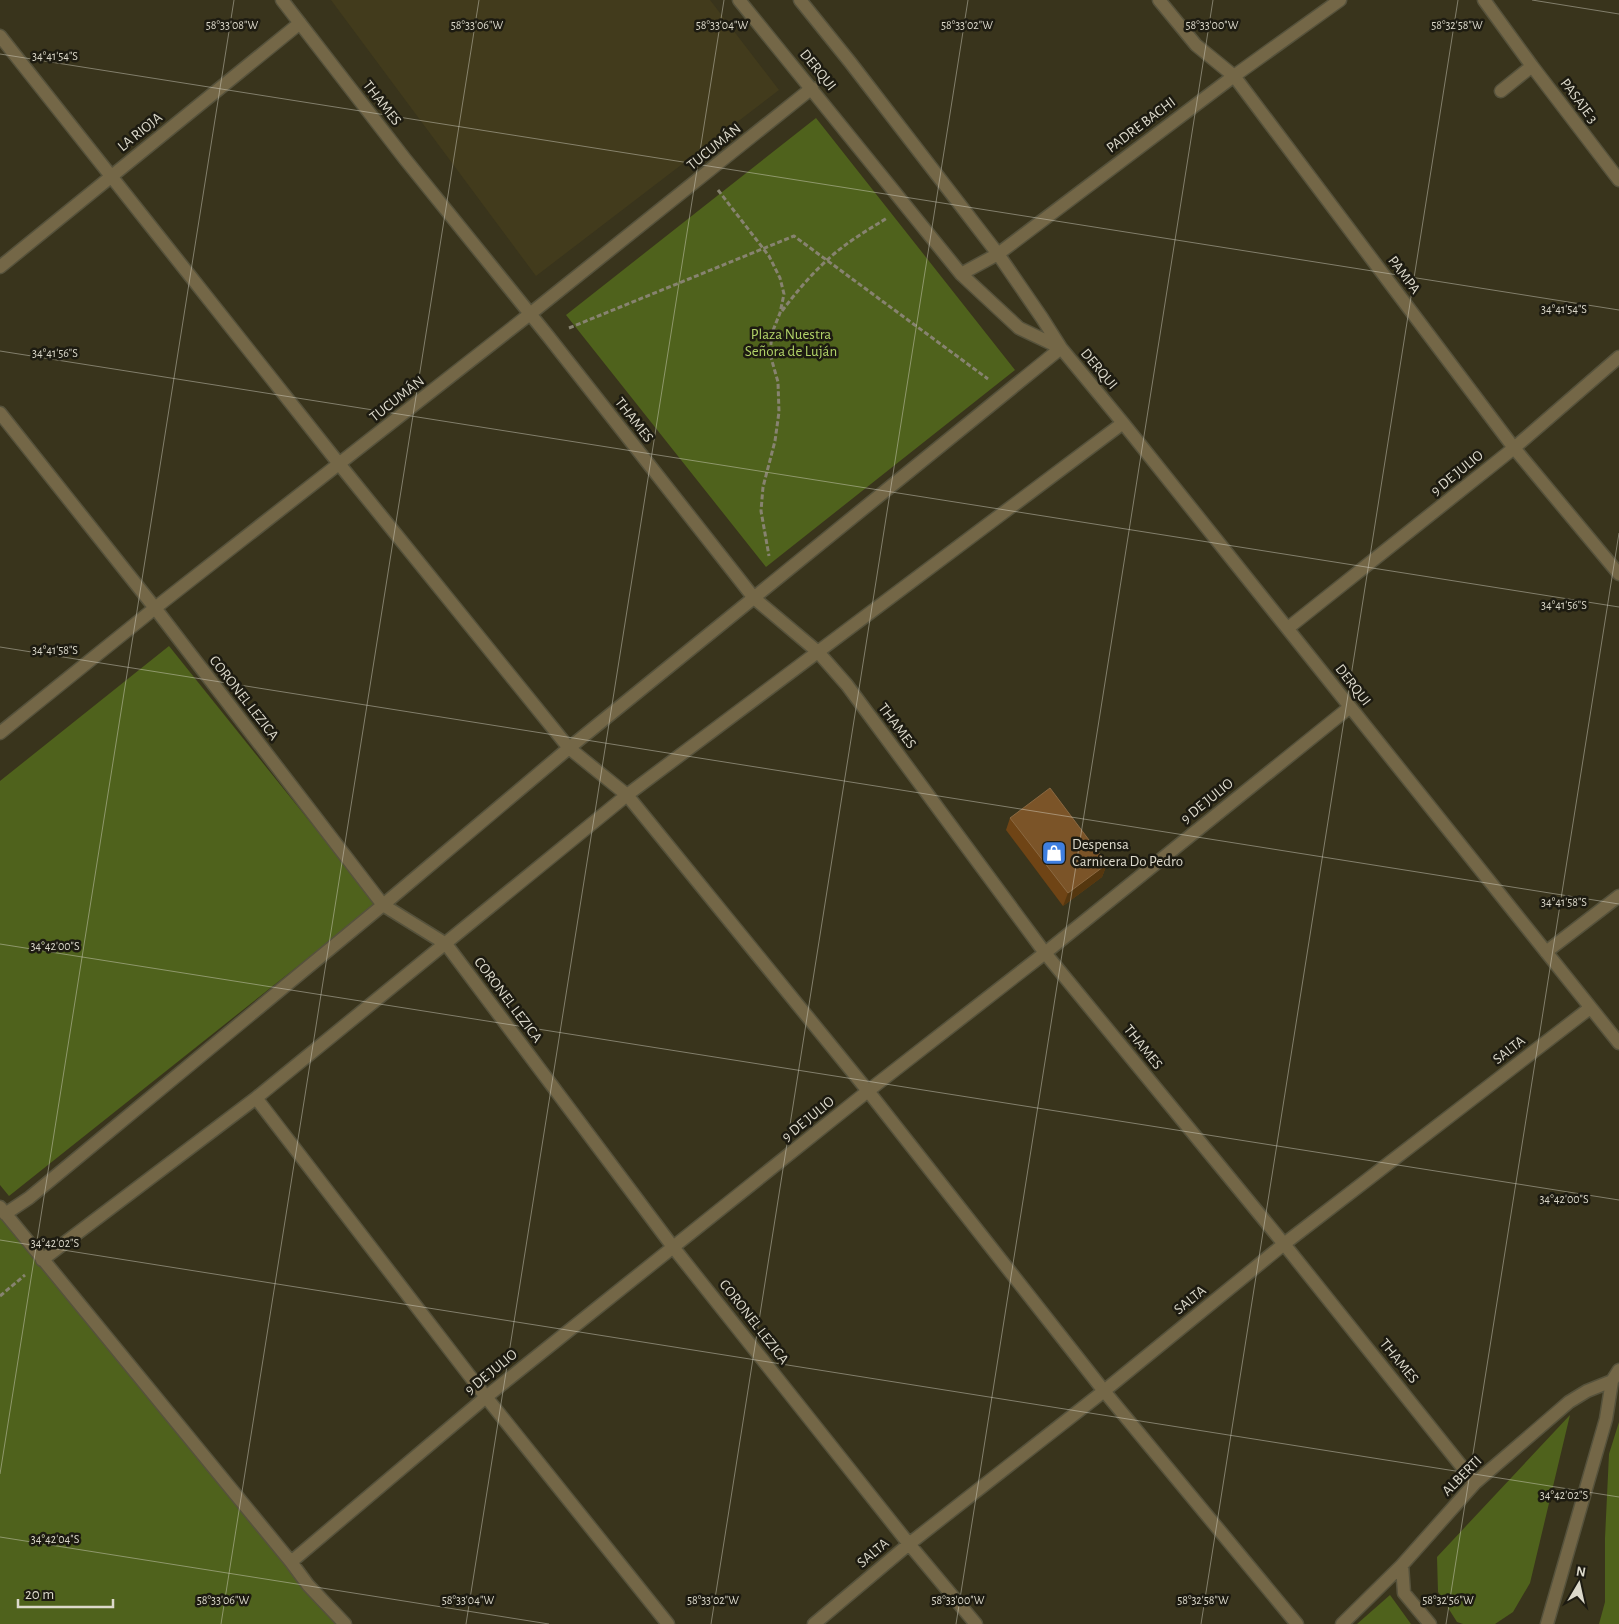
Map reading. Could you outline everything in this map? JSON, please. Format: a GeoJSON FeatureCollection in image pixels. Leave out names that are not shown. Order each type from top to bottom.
{"type":"FeatureCollection","features":[{"type":"Feature","properties":{"kind":"street","name":"THAMES"},"geometry":{"type":"LineString","coordinates":[[282,0],[405,159],[548,336],[754,598],[818,652],[846,686],[1045,953],[1284,1244],[1475,1483]]}},
{"type":"Feature","properties":{"kind":"street","name":"DERQUI"},"geometry":{"type":"LineString","coordinates":[[739,0],[961,274],[1019,328],[1061,348]]}},
{"type":"Feature","properties":{"kind":"street","name":"DERQUI"},"geometry":{"type":"LineString","coordinates":[[800,0],[998,254],[1061,348],[1124,423],[1619,1043]]}},
{"type":"Feature","properties":{"kind":"street","name":"PAMPA"},"geometry":{"type":"LineString","coordinates":[[1159,0],[1196,45],[1234,76],[1514,448],[1619,574]]}},
{"type":"Feature","properties":{"kind":"street","name":"PADRE BACHI"},"geometry":{"type":"LineString","coordinates":[[961,274],[998,254],[1234,76],[1340,0]]}},
{"type":"Feature","properties":{"kind":"street","name":"PASAJE 3"},"geometry":{"type":"LineString","coordinates":[[1484,0],[1619,180]]}},
{"type":"Feature","properties":{"kind":"street","name":"LA RIOJA"},"geometry":{"type":"LineString","coordinates":[[0,267],[300,23]]}},
{"type":"Feature","properties":{"kind":"street"},"geometry":{"type":"LineString","coordinates":[[0,36],[340,465],[569,748],[627,795],[868,1091],[1104,1390],[1297,1624]]}},
{"type":"Feature","properties":{"kind":"street"},"geometry":{"type":"LineString","coordinates":[[1501,91],[1532,66]]}},
{"type":"Feature","properties":{"kind":"street","name":"TUCUMÁN"},"geometry":{"type":"LineString","coordinates":[[0,733],[155,608],[340,465],[812,88]]}},
{"type":"Feature","properties":{"kind":"street"},"geometry":{"type":"LineString","coordinates":[[345,1624],[308,1585],[3,1210],[28,1198],[383,905],[569,748],[1061,348]]}},
{"type":"Feature","properties":{"kind":"street","name":"9 DE JULIO"},"geometry":{"type":"LineString","coordinates":[[1288,628],[1514,448],[1619,358]]}},
{"type":"Feature","properties":{"kind":"street","name":"CORONEL LEZICA"},"geometry":{"type":"LineString","coordinates":[[0,413],[155,608],[383,905],[446,944],[673,1247],[909,1544],[976,1624]]}},
{"type":"Feature","properties":{"kind":"street"},"geometry":{"type":"LineString","coordinates":[[42,1260],[256,1098],[627,795],[1124,423]]}},
{"type":"Feature","properties":{"kind":"street","name":"9 DE JULIO"},"geometry":{"type":"LineString","coordinates":[[290,1562],[486,1397],[868,1091],[1045,953],[1350,707]]}},
{"type":"Feature","properties":{"kind":"street"},"geometry":{"type":"LineString","coordinates":[[1546,952],[1619,896]]}},
{"type":"Feature","properties":{"kind":"street","name":"SALTA"},"geometry":{"type":"LineString","coordinates":[[814,1624],[909,1544],[1104,1390],[1284,1244],[1590,1008]]}},
{"type":"Feature","properties":{"kind":"street"},"geometry":{"type":"LineString","coordinates":[[256,1098],[486,1397],[668,1624]]}},
{"type":"Feature","properties":{"kind":"street"},"geometry":{"type":"LineString","coordinates":[[1548,1624],[1606,1419],[1616,1376]]}},
{"type":"Feature","properties":{"kind":"street","name":"ALBERTI"},"geometry":{"type":"LineString","coordinates":[[1342,1624],[1402,1565],[1475,1483],[1569,1402],[1616,1376]]}},
{"type":"Feature","properties":{"kind":"street"},"geometry":{"type":"LineString","coordinates":[[1402,1565],[1404,1593],[1430,1624]]}},
{"type":"Feature","properties":{"kind":"path"},"geometry":{"type":"LineString","coordinates":[[706,174],[769,256],[780,278],[784,294],[780,314],[772,334],[770,354],[778,382],[779,412],[775,441],[763,488],[761,511],[775,582]]}},
{"type":"Feature","properties":{"kind":"path"},"geometry":{"type":"LineString","coordinates":[[780,314],[798,289],[844,246],[907,205]]}},
{"type":"Feature","properties":{"kind":"path"},"geometry":{"type":"LineString","coordinates":[[548,336],[794,236],[1007,392]]}},
{"type":"Feature","properties":{"kind":"path"},"geometry":{"type":"LineString","coordinates":[[0,1296],[42,1260]]}},
{"type":"Feature","properties":{"kind":"shaded area"},"geometry":{"type":"Polygon","coordinates":[[[331,0],[710,0],[779,90],[536,276],[331,0]]]}},
{"type":"Feature","properties":{"kind":"green space","name":"Plaza Nuestra Señora de Luján"},"geometry":{"type":"Polygon","coordinates":[[[816,118],[1015,370],[766,567],[566,315],[816,118]]]}},
{"type":"Feature","properties":{"kind":"green space"},"geometry":{"type":"Polygon","coordinates":[[[169,646],[376,904],[9,1196],[0,1185],[0,781],[169,646]]]}},
{"type":"Feature","properties":{"kind":"green space"},"geometry":{"type":"Polygon","coordinates":[[[0,1206],[345,1624],[0,1624],[0,1206]]]}},
{"type":"Feature","properties":{"kind":"green space"},"geometry":{"type":"Polygon","coordinates":[[[1570,1415],[1530,1583],[1513,1612],[1495,1624],[1463,1624],[1457,1622],[1438,1592],[1437,1557],[1570,1415]]]}},
{"type":"Feature","properties":{"kind":"green space"},"geometry":{"type":"Polygon","coordinates":[[[1619,1422],[1619,1624],[1599,1624],[1605,1602],[1605,1538],[1609,1454],[1619,1422]]]}},
{"type":"Feature","properties":{"kind":"green space"},"geometry":{"type":"Polygon","coordinates":[[[1390,1595],[1411,1624],[1357,1624],[1390,1595]]]}},
{"type":"Feature","properties":{"kind":"building","name":"Despensa Carnicera Do Pedro"},"geometry":{"type":"Polygon","coordinates":[[[1050,788],[1107,864],[1068,893],[1010,818],[1050,788]]]}},
{"type":"Feature","properties":{"kind":"place","name":"Despensa Carnicera Do Pedro"},"geometry":{"type":"Point","coordinates":[1054,853]}}]}
